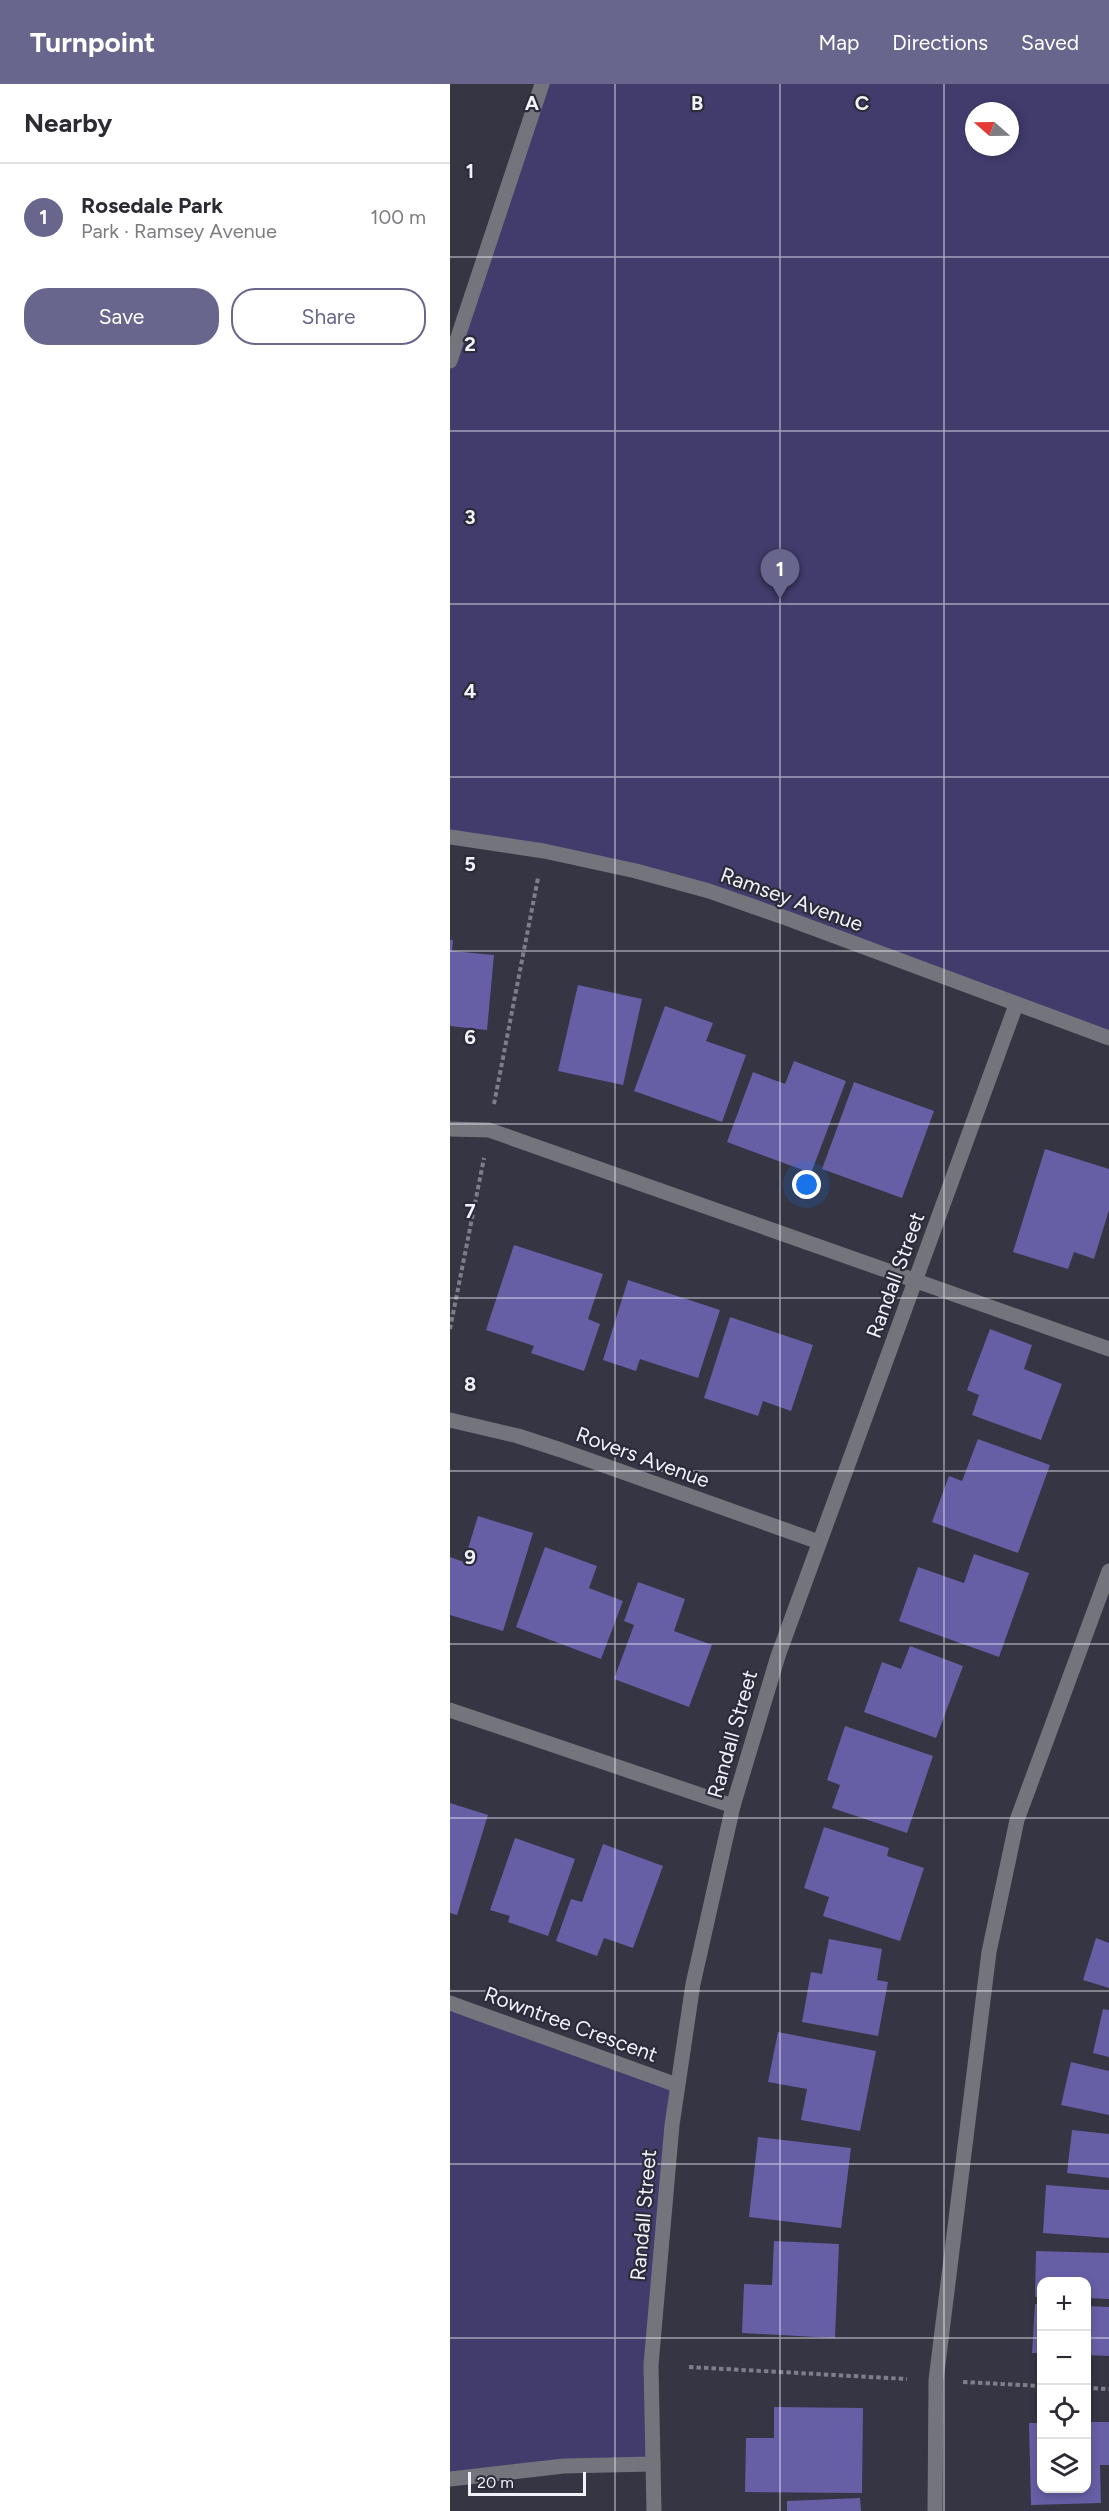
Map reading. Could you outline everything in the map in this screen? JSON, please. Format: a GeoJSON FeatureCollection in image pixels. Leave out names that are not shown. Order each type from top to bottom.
{"type":"FeatureCollection","features":[{"type":"Feature","properties":{"kind":"street"},"geometry":{"type":"LineString","coordinates":[[450,361],[454,334],[542,84]]}},
{"type":"Feature","properties":{"kind":"street","name":"Ramsey Avenue"},"geometry":{"type":"LineString","coordinates":[[450,837],[544,851],[636,871],[709,891],[1109,1038]]}},
{"type":"Feature","properties":{"kind":"street","name":"Randall Street"},"geometry":{"type":"LineString","coordinates":[[654,2511],[651,2365],[672,2125],[693,1984],[733,1806],[764,1696],[1016,1005]]}},
{"type":"Feature","properties":{"kind":"street"},"geometry":{"type":"LineString","coordinates":[[450,1129],[489,1130],[1109,1349]]}},
{"type":"Feature","properties":{"kind":"street","name":"Rovers Avenue"},"geometry":{"type":"LineString","coordinates":[[450,1420],[518,1436],[561,1450],[819,1542]]}},
{"type":"Feature","properties":{"kind":"street"},"geometry":{"type":"LineString","coordinates":[[935,2511],[936,2380],[991,1941],[1017,1820],[1109,1571]]}},
{"type":"Feature","properties":{"kind":"street"},"geometry":{"type":"LineString","coordinates":[[450,1710],[733,1806]]}},
{"type":"Feature","properties":{"kind":"street","name":"Rowntree Crescent"},"geometry":{"type":"LineString","coordinates":[[450,2004],[677,2085]]}},
{"type":"Feature","properties":{"kind":"street"},"geometry":{"type":"LineString","coordinates":[[450,2479],[564,2466],[653,2464]]}},
{"type":"Feature","properties":{"kind":"path"},"geometry":{"type":"LineString","coordinates":[[450,1329],[544,851]]}},
{"type":"Feature","properties":{"kind":"path"},"geometry":{"type":"LineString","coordinates":[[689,2367],[1037,2386]]}},
{"type":"Feature","properties":{"kind":"path"},"geometry":{"type":"LineString","coordinates":[[1091,2388],[1109,2390]]}},
{"type":"Feature","properties":{"kind":"shaded area"},"geometry":{"type":"Polygon","coordinates":[[[542,84],[1109,84],[1109,1039],[636,871],[450,837],[450,361],[542,84]]]}},
{"type":"Feature","properties":{"kind":"shaded area"},"geometry":{"type":"Polygon","coordinates":[[[450,2004],[677,2085],[672,2125],[653,2464],[450,2479],[450,2004]]]}},
{"type":"Feature","properties":{"kind":"building"},"geometry":{"type":"Polygon","coordinates":[[[450,940],[453,940],[452,951],[494,955],[487,1030],[450,1026],[450,940]]]}},
{"type":"Feature","properties":{"kind":"building"},"geometry":{"type":"Polygon","coordinates":[[[578,985],[642,999],[623,1085],[558,1071],[578,985]]]}},
{"type":"Feature","properties":{"kind":"building"},"geometry":{"type":"Polygon","coordinates":[[[665,1006],[713,1023],[706,1041],[746,1055],[722,1122],[634,1091],[665,1006]]]}},
{"type":"Feature","properties":{"kind":"building"},"geometry":{"type":"Polygon","coordinates":[[[794,1061],[846,1081],[811,1173],[727,1142],[753,1072],[785,1084],[794,1061]]]}},
{"type":"Feature","properties":{"kind":"building"},"geometry":{"type":"Polygon","coordinates":[[[854,1082],[934,1111],[902,1198],[822,1169],[854,1082]]]}},
{"type":"Feature","properties":{"kind":"building"},"geometry":{"type":"Polygon","coordinates":[[[1045,1149],[1109,1169],[1109,1210],[1094,1259],[1074,1252],[1068,1269],[1013,1252],[1045,1149]]]}},
{"type":"Feature","properties":{"kind":"building"},"geometry":{"type":"Polygon","coordinates":[[[514,1245],[603,1274],[588,1319],[600,1324],[584,1371],[531,1353],[534,1346],[486,1330],[514,1245]]]}},
{"type":"Feature","properties":{"kind":"building"},"geometry":{"type":"Polygon","coordinates":[[[628,1280],[720,1310],[698,1378],[640,1359],[636,1371],[603,1360],[628,1280]]]}},
{"type":"Feature","properties":{"kind":"building"},"geometry":{"type":"Polygon","coordinates":[[[730,1317],[813,1345],[791,1411],[763,1401],[758,1416],[704,1398],[730,1317]]]}},
{"type":"Feature","properties":{"kind":"building"},"geometry":{"type":"Polygon","coordinates":[[[990,1329],[1032,1345],[1024,1369],[1062,1384],[1041,1440],[972,1415],[979,1395],[967,1390],[990,1329]]]}},
{"type":"Feature","properties":{"kind":"building"},"geometry":{"type":"Polygon","coordinates":[[[978,1439],[1050,1465],[1018,1553],[932,1522],[949,1476],[962,1481],[978,1439]]]}},
{"type":"Feature","properties":{"kind":"building"},"geometry":{"type":"Polygon","coordinates":[[[478,1516],[533,1533],[503,1631],[450,1615],[450,1557],[464,1562],[478,1516]]]}},
{"type":"Feature","properties":{"kind":"building"},"geometry":{"type":"Polygon","coordinates":[[[545,1547],[597,1566],[589,1588],[623,1601],[601,1659],[516,1627],[545,1547]]]}},
{"type":"Feature","properties":{"kind":"building"},"geometry":{"type":"Polygon","coordinates":[[[974,1554],[1029,1573],[999,1657],[899,1621],[918,1567],[964,1583],[974,1554]]]}},
{"type":"Feature","properties":{"kind":"building"},"geometry":{"type":"Polygon","coordinates":[[[638,1582],[685,1599],[674,1631],[712,1645],[689,1707],[614,1679],[634,1625],[624,1621],[638,1582]]]}},
{"type":"Feature","properties":{"kind":"building"},"geometry":{"type":"Polygon","coordinates":[[[910,1646],[963,1666],[936,1738],[864,1712],[882,1662],[901,1669],[910,1646]]]}},
{"type":"Feature","properties":{"kind":"building"},"geometry":{"type":"Polygon","coordinates":[[[845,1726],[933,1756],[907,1833],[832,1808],[840,1785],[827,1780],[845,1726]]]}},
{"type":"Feature","properties":{"kind":"building"},"geometry":{"type":"Polygon","coordinates":[[[450,1803],[488,1815],[457,1915],[450,1913],[450,1803]]]}},
{"type":"Feature","properties":{"kind":"building"},"geometry":{"type":"Polygon","coordinates":[[[824,1827],[889,1848],[887,1856],[924,1868],[900,1941],[823,1916],[829,1897],[804,1888],[824,1827]]]}},
{"type":"Feature","properties":{"kind":"building"},"geometry":{"type":"Polygon","coordinates":[[[515,1838],[575,1859],[548,1936],[508,1922],[510,1916],[490,1910],[515,1838]]]}},
{"type":"Feature","properties":{"kind":"building"},"geometry":{"type":"Polygon","coordinates":[[[603,1844],[663,1866],[633,1948],[604,1938],[597,1956],[556,1941],[571,1899],[582,1902],[603,1844]]]}},
{"type":"Feature","properties":{"kind":"building"},"geometry":{"type":"Polygon","coordinates":[[[1096,1938],[1109,1943],[1109,1988],[1083,1980],[1096,1938]]]}},
{"type":"Feature","properties":{"kind":"building"},"geometry":{"type":"Polygon","coordinates":[[[829,1939],[882,1949],[877,1980],[888,1982],[878,2036],[802,2022],[811,1972],[822,1974],[829,1939]]]}},
{"type":"Feature","properties":{"kind":"building"},"geometry":{"type":"Polygon","coordinates":[[[1103,2009],[1109,2010],[1109,2057],[1093,2053],[1103,2009]]]}},
{"type":"Feature","properties":{"kind":"building"},"geometry":{"type":"Polygon","coordinates":[[[778,2032],[876,2051],[860,2131],[801,2120],[807,2089],[768,2082],[778,2032]]]}},
{"type":"Feature","properties":{"kind":"building"},"geometry":{"type":"Polygon","coordinates":[[[1071,2062],[1109,2071],[1109,2115],[1061,2105],[1071,2062]]]}},
{"type":"Feature","properties":{"kind":"building"},"geometry":{"type":"Polygon","coordinates":[[[1072,2130],[1109,2134],[1109,2178],[1067,2173],[1072,2130]]]}},
{"type":"Feature","properties":{"kind":"building"},"geometry":{"type":"Polygon","coordinates":[[[758,2137],[851,2148],[841,2228],[749,2217],[758,2137]]]}},
{"type":"Feature","properties":{"kind":"building"},"geometry":{"type":"Polygon","coordinates":[[[1046,2185],[1109,2190],[1109,2238],[1043,2233],[1046,2185]]]}},
{"type":"Feature","properties":{"kind":"building"},"geometry":{"type":"Polygon","coordinates":[[[774,2241],[839,2244],[835,2338],[742,2333],[744,2284],[772,2285],[774,2241]]]}},
{"type":"Feature","properties":{"kind":"building"},"geometry":{"type":"Polygon","coordinates":[[[1036,2251],[1109,2253],[1109,2299],[1091,2298],[1091,2277],[1037,2277],[1037,2297],[1035,2297],[1036,2251]]]}},
{"type":"Feature","properties":{"kind":"building"},"geometry":{"type":"Polygon","coordinates":[[[1035,2304],[1037,2304],[1037,2353],[1032,2353],[1035,2304]]]}},
{"type":"Feature","properties":{"kind":"building"},"geometry":{"type":"Polygon","coordinates":[[[1091,2306],[1109,2307],[1109,2356],[1091,2355],[1091,2306]]]}},
{"type":"Feature","properties":{"kind":"building"},"geometry":{"type":"Polygon","coordinates":[[[774,2407],[863,2408],[862,2493],[745,2492],[746,2438],[774,2438],[774,2407]]]}},
{"type":"Feature","properties":{"kind":"building"},"geometry":{"type":"Polygon","coordinates":[[[1091,2422],[1109,2422],[1109,2465],[1100,2465],[1101,2503],[1031,2505],[1029,2423],[1037,2423],[1037,2493],[1091,2493],[1091,2422]]]}},
{"type":"Feature","properties":{"kind":"building"},"geometry":{"type":"Polygon","coordinates":[[[860,2498],[861,2511],[787,2511],[787,2501],[860,2498]]]}},
{"type":"Feature","properties":{"kind":"place","name":"Rosedale Park"},"geometry":{"type":"Point","coordinates":[780,599]}}]}
